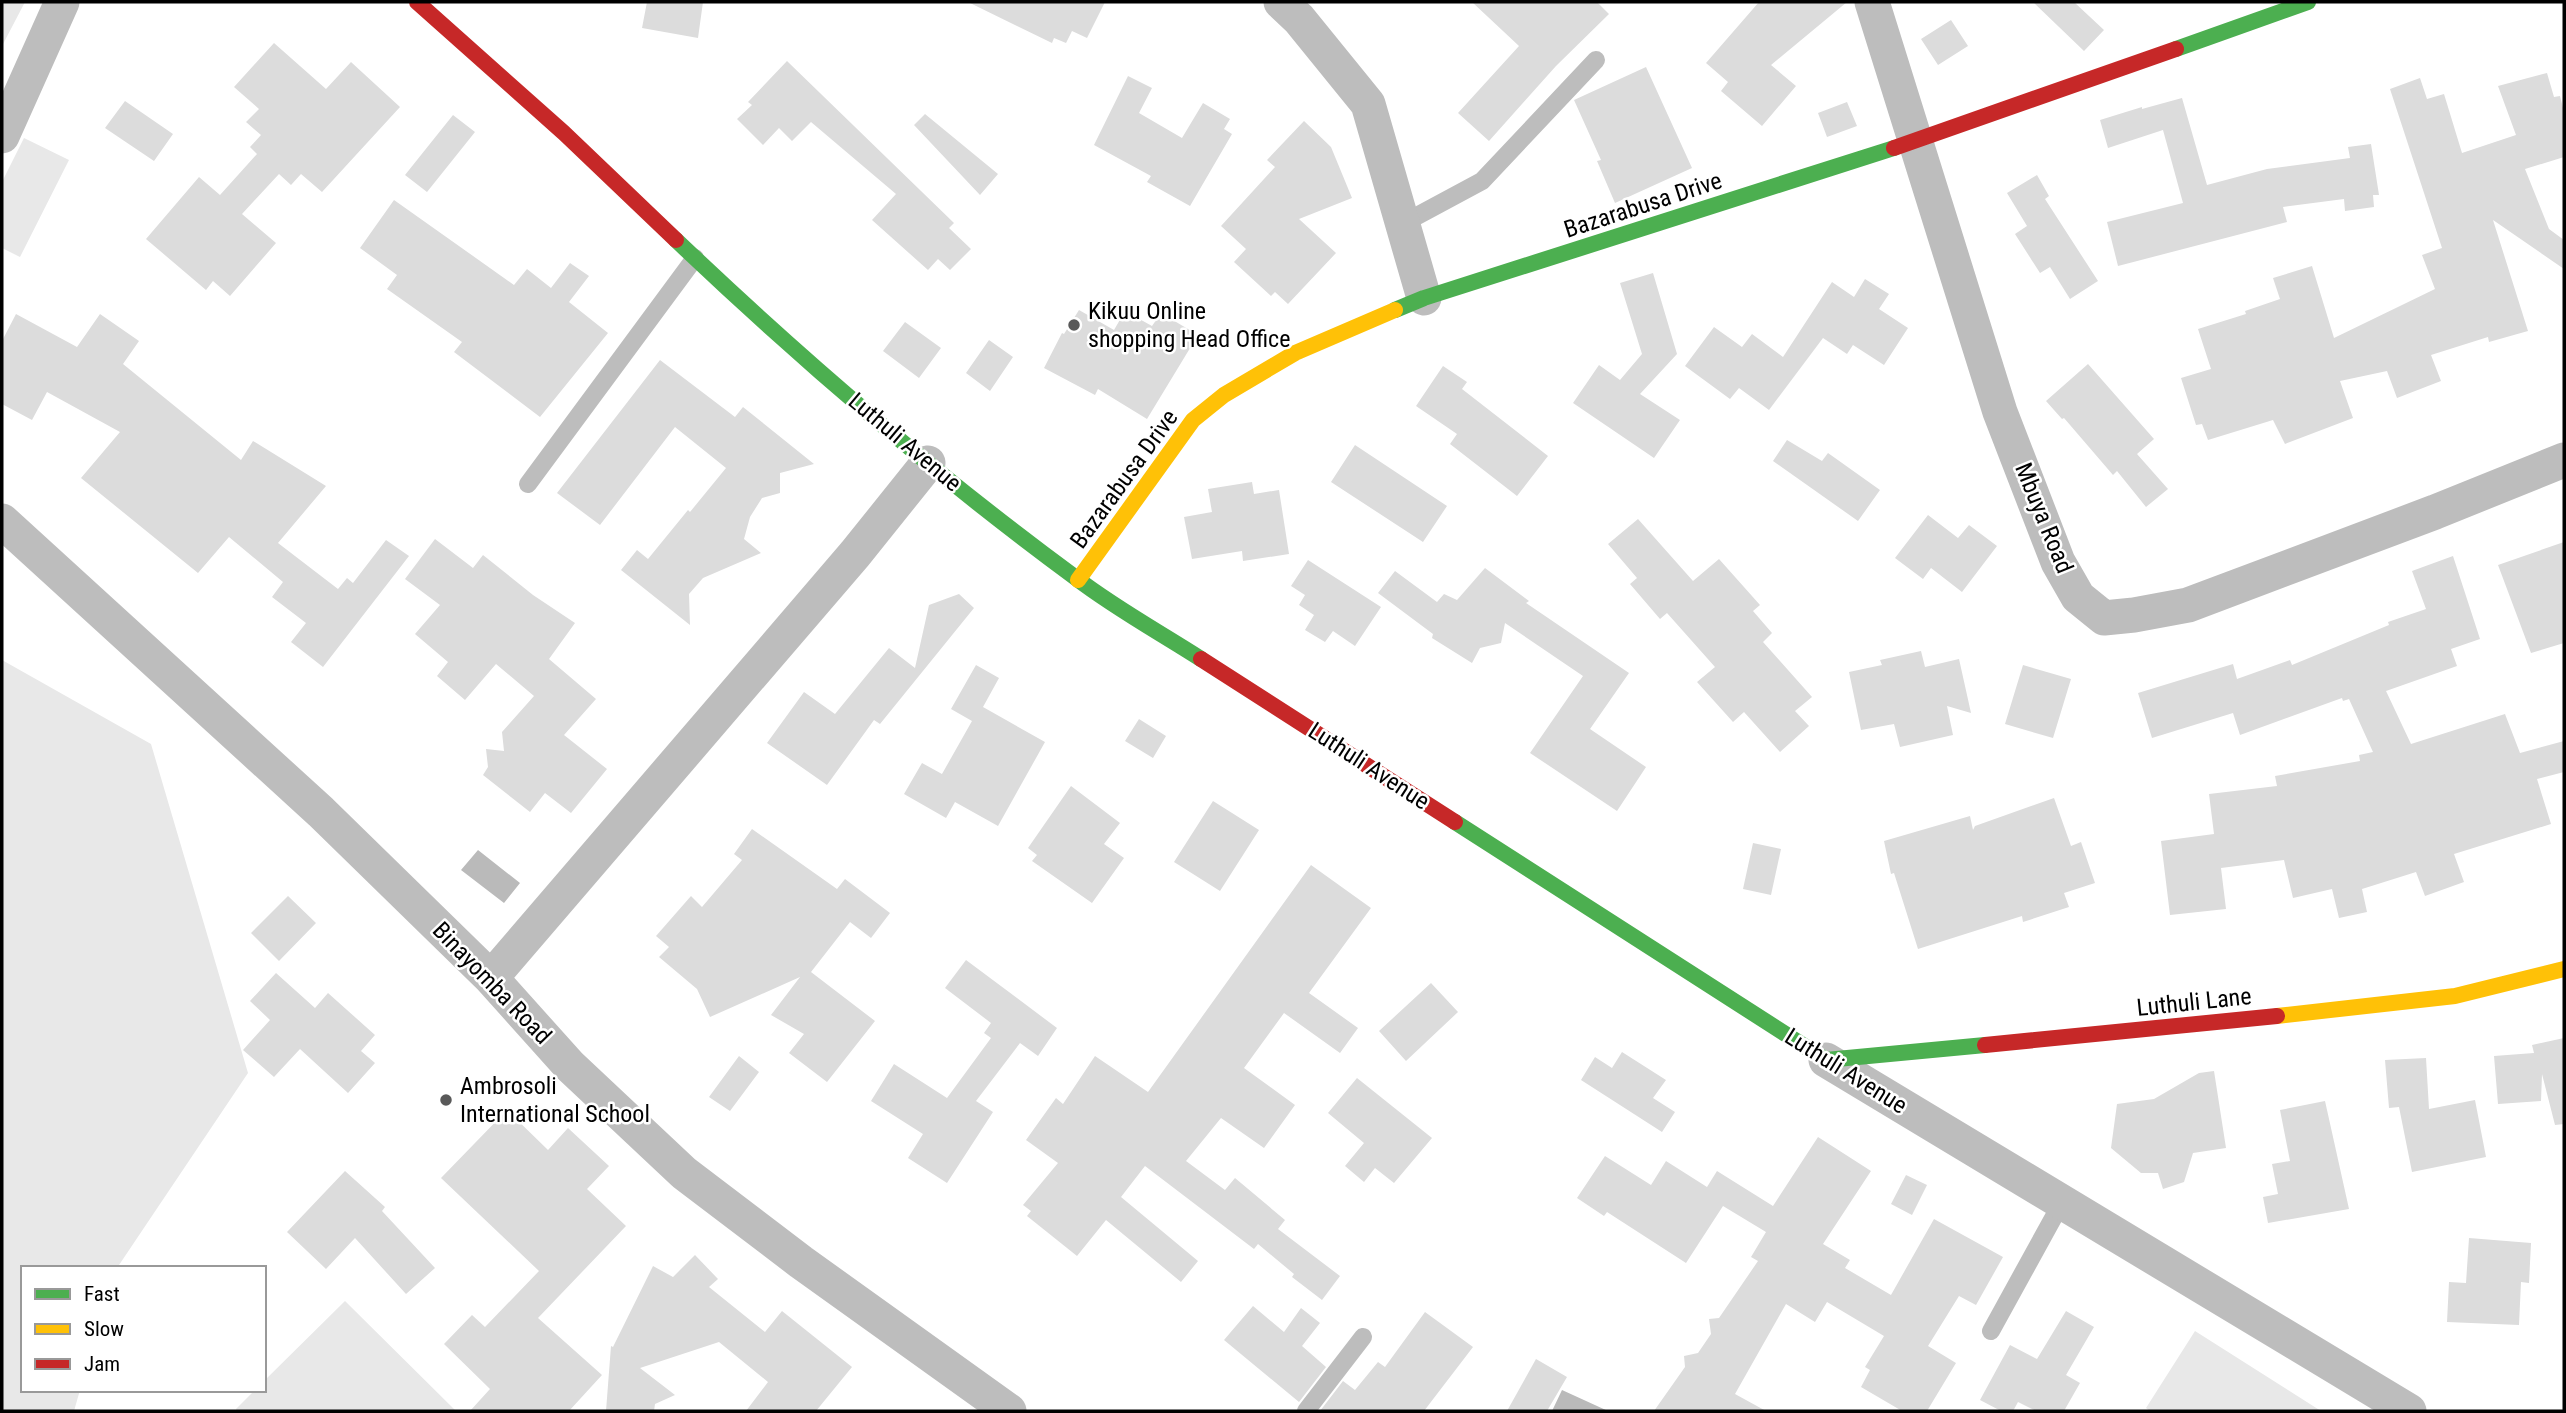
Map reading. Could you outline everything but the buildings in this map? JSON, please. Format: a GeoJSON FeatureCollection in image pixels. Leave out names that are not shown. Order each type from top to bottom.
{"type":"FeatureCollection","features":[{"type":"Feature","properties":{"kind":"street"},"geometry":{"type":"LineString","coordinates":[[2,136],[62,2]]}},
{"type":"Feature","properties":{"kind":"street","name":"Luthuli Avenue"},"geometry":{"type":"LineString","coordinates":[[417,2],[564,133],[695,258],[815,367],[928,463],[1079,580],[1826,1060],[2409,1411]]}},
{"type":"Feature","properties":{"kind":"street"},"geometry":{"type":"LineString","coordinates":[[1281,2],[1299,19],[1368,104],[1424,298]]}},
{"type":"Feature","properties":{"kind":"street","name":"Mbuya Road"},"geometry":{"type":"LineString","coordinates":[[1872,2],[2000,412],[2058,562],[2078,597],[2104,618],[2188,605],[2435,512],[2564,460]]}},
{"type":"Feature","properties":{"kind":"street","name":"Bazarabusa Drive"},"geometry":{"type":"LineString","coordinates":[[1079,580],[1194,420],[1224,395],[1295,353],[1424,298],[1917,141],[2308,2]]}},
{"type":"Feature","properties":{"kind":"street"},"geometry":{"type":"LineString","coordinates":[[491,978],[855,554],[928,463]]}},
{"type":"Feature","properties":{"kind":"street","name":"Binayomba Road"},"geometry":{"type":"LineString","coordinates":[[2,522],[321,812],[491,978],[569,1065],[684,1173],[801,1262],[1009,1411]]}},
{"type":"Feature","properties":{"kind":"street","name":"Luthuli Lane"},"geometry":{"type":"LineString","coordinates":[[1826,1060],[2185,1027],[2455,996],[2564,970]]}},
{"type":"Feature","properties":{"kind":"lane"},"geometry":{"type":"LineString","coordinates":[[1402,223],[1482,181],[1596,60]]}},
{"type":"Feature","properties":{"kind":"lane"},"geometry":{"type":"LineString","coordinates":[[528,484],[695,258]]}},
{"type":"Feature","properties":{"kind":"lane"},"geometry":{"type":"LineString","coordinates":[[1991,1331],[2062,1202]]}},
{"type":"Feature","properties":{"kind":"lane"},"geometry":{"type":"LineString","coordinates":[[1306,1411],[1363,1337]]}},
{"type":"Feature","properties":{"kind":"shaded area"},"geometry":{"type":"Polygon","coordinates":[[[2,2],[25,2],[2,46],[2,2]]]}},
{"type":"Feature","properties":{"kind":"shaded area"},"geometry":{"type":"Polygon","coordinates":[[[24,138],[69,160],[20,257],[2,248],[2,182],[24,138]]]}},
{"type":"Feature","properties":{"kind":"shaded area"},"geometry":{"type":"Polygon","coordinates":[[[2,660],[151,744],[248,1073],[118,1266],[21,1266],[21,1392],[79,1392],[74,1411],[2,1411],[2,660]]]}},
{"type":"Feature","properties":{"kind":"shaded area"},"geometry":{"type":"Polygon","coordinates":[[[478,850],[520,883],[504,903],[461,870],[478,850]]]}},
{"type":"Feature","properties":{"kind":"shaded area"},"geometry":{"type":"Polygon","coordinates":[[[345,1301],[456,1411],[237,1411],[253,1392],[266,1392],[266,1379],[345,1301]]]}},
{"type":"Feature","properties":{"kind":"shaded area"},"geometry":{"type":"Polygon","coordinates":[[[2195,1331],[2321,1411],[2150,1411],[2146,1408],[2195,1331]]]}},
{"type":"Feature","properties":{"kind":"shaded area"},"geometry":{"type":"Polygon","coordinates":[[[1562,1390],[1608,1411],[1552,1411],[1562,1390]]]}},
{"type":"Feature","properties":{"kind":"traffic: fast"},"geometry":{"type":"LineString","coordinates":[[2176,49],[2308,2]]}},
{"type":"Feature","properties":{"kind":"traffic: fast"},"geometry":{"type":"LineString","coordinates":[[1395,310],[1424,298],[1894,148]]}},
{"type":"Feature","properties":{"kind":"traffic: fast"},"geometry":{"type":"LineString","coordinates":[[676,240],[821,373],[972,499],[1091,589],[1201,659]]}},
{"type":"Feature","properties":{"kind":"traffic: fast"},"geometry":{"type":"LineString","coordinates":[[1455,822],[1826,1060],[1985,1045]]}},
{"type":"Feature","properties":{"kind":"traffic: slow"},"geometry":{"type":"LineString","coordinates":[[1078,580],[1193,420],[1224,395],[1295,353],[1395,310]]}},
{"type":"Feature","properties":{"kind":"traffic: slow"},"geometry":{"type":"LineString","coordinates":[[2277,1016],[2455,996],[2564,969]]}},
{"type":"Feature","properties":{"kind":"traffic: jam"},"geometry":{"type":"LineString","coordinates":[[417,2],[564,133],[676,240]]}},
{"type":"Feature","properties":{"kind":"traffic: jam"},"geometry":{"type":"LineString","coordinates":[[1894,148],[2176,49]]}},
{"type":"Feature","properties":{"kind":"traffic: jam"},"geometry":{"type":"LineString","coordinates":[[1201,659],[1455,822]]}},
{"type":"Feature","properties":{"kind":"traffic: jam"},"geometry":{"type":"LineString","coordinates":[[1985,1045],[2277,1016]]}},
{"type":"Feature","properties":{"kind":"place","name":"Kikuu Online shopping Head Office"},"geometry":{"type":"Point","coordinates":[1074,325]}},
{"type":"Feature","properties":{"kind":"place","name":"Ambrosoli International School"},"geometry":{"type":"Point","coordinates":[446,1100]}}]}
